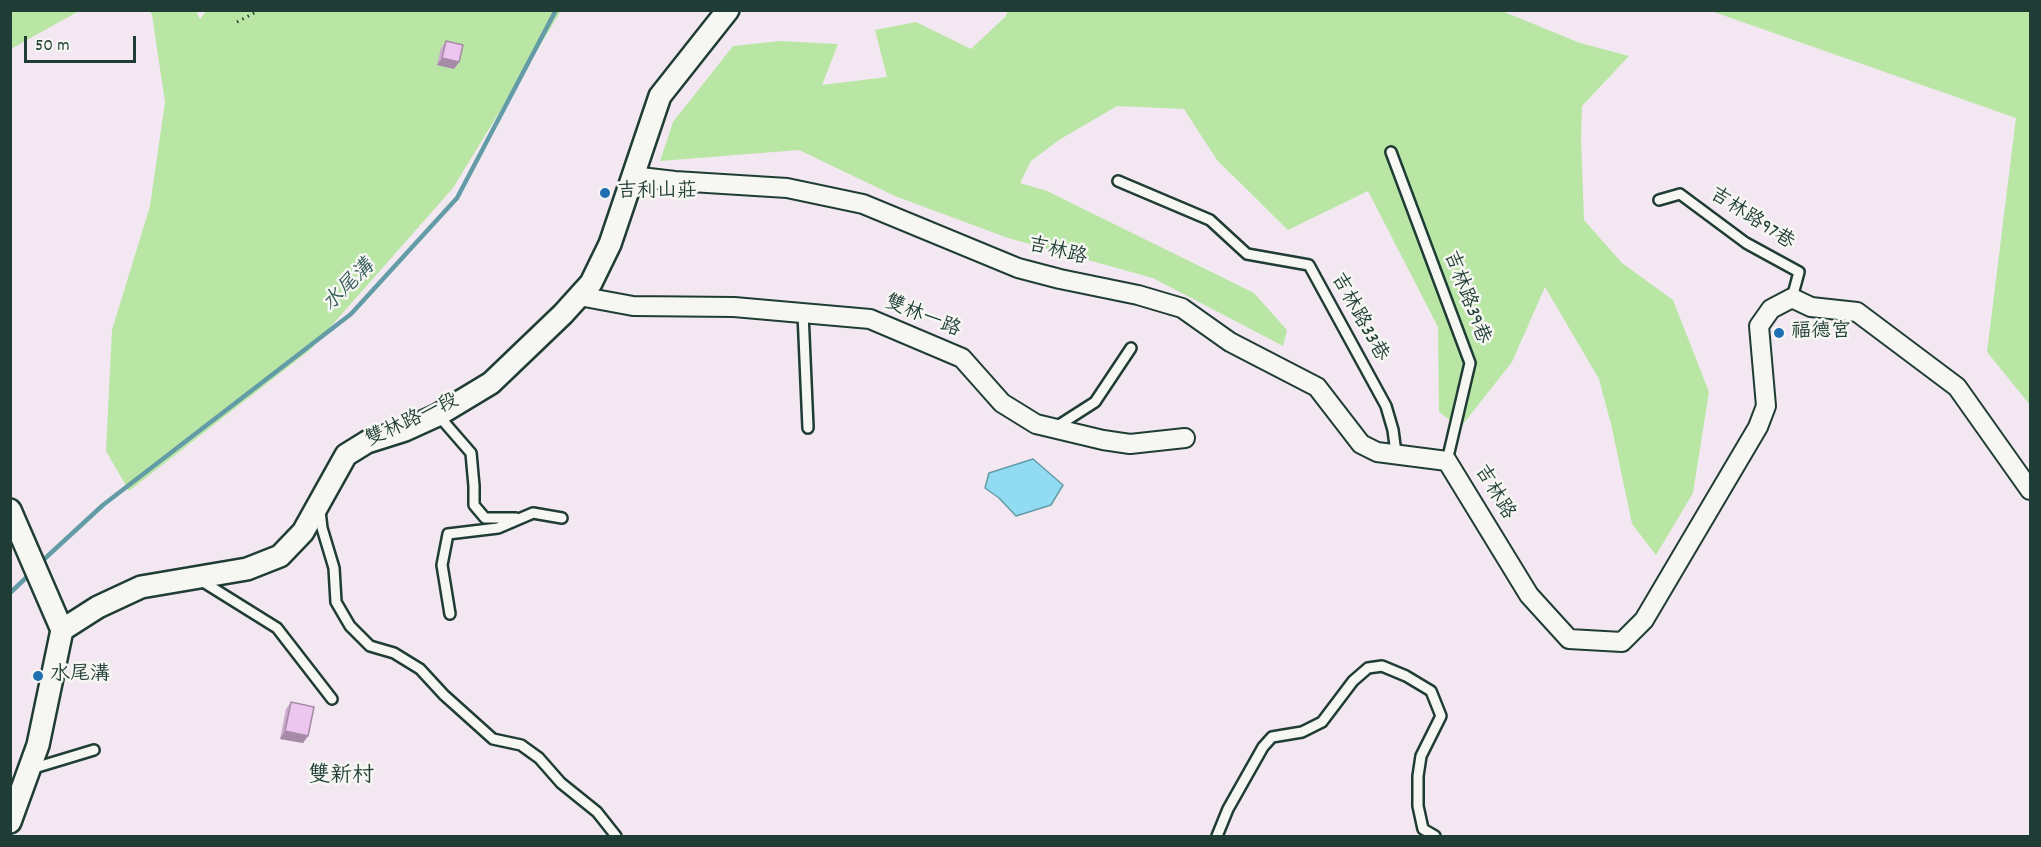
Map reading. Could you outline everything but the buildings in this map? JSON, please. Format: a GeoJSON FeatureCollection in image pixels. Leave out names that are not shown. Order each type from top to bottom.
{"type":"FeatureCollection","features":[{"type":"Feature","properties":{"kind":"street","name":"雙林路一段"},"geometry":{"type":"LineString","coordinates":[[62,630],[98,607],[141,587],[247,569],[280,556],[303,532],[346,455],[368,442],[405,430],[438,414],[491,382],[563,314],[591,283],[610,244],[660,96],[728,10]]}},
{"type":"Feature","properties":{"kind":"street","name":"吉林路"},"geometry":{"type":"LineString","coordinates":[[632,176],[675,182],[787,188],[863,204],[1018,268],[1060,279],[1138,294],[1182,308],[1230,342],[1317,387],[1361,444],[1377,452],[1447,461],[1529,595],[1569,639],[1622,642],[1644,620],[1758,427],[1766,406],[1760,326],[1770,309],[1792,298]]}},
{"type":"Feature","properties":{"kind":"street","name":"雙林一路"},"geometry":{"type":"LineString","coordinates":[[579,296],[633,306],[734,306],[870,320],[962,358],[1002,403],[1036,424],[1130,444],[1185,438]]}},
{"type":"Feature","properties":{"kind":"street"},"geometry":{"type":"LineString","coordinates":[[1792,298],[1810,307],[1857,312],[1957,387],[2031,490]]}},
{"type":"Feature","properties":{"kind":"street"},"geometry":{"type":"LineString","coordinates":[[10,822],[38,745],[62,630],[11,512]]}},
{"type":"Feature","properties":{"kind":"lane","name":"吉林路39巷"},"geometry":{"type":"LineString","coordinates":[[1391,152],[1470,363],[1447,461]]}},
{"type":"Feature","properties":{"kind":"lane","name":"吉林路33巷"},"geometry":{"type":"LineString","coordinates":[[1118,181],[1210,220],[1247,254],[1309,265],[1386,406],[1393,430],[1396,453]]}},
{"type":"Feature","properties":{"kind":"lane","name":"吉林路97巷"},"geometry":{"type":"LineString","coordinates":[[1659,200],[1680,194],[1746,243],[1799,272],[1792,298]]}},
{"type":"Feature","properties":{"kind":"lane"},"geometry":{"type":"LineString","coordinates":[[803,313],[808,428]]}},
{"type":"Feature","properties":{"kind":"lane"},"geometry":{"type":"LineString","coordinates":[[1054,429],[1095,402],[1131,348]]}},
{"type":"Feature","properties":{"kind":"lane"},"geometry":{"type":"LineString","coordinates":[[438,414],[471,453],[474,505],[485,518],[518,518]]}},
{"type":"Feature","properties":{"kind":"lane"},"geometry":{"type":"LineString","coordinates":[[320,499],[322,528],[334,568],[336,602],[350,627],[370,646],[394,653],[420,669],[451,702],[493,739],[521,745],[539,758],[561,783],[597,812],[616,837]]}},
{"type":"Feature","properties":{"kind":"lane"},"geometry":{"type":"LineString","coordinates":[[450,614],[442,565],[448,534],[498,528],[532,513],[562,518]]}},
{"type":"Feature","properties":{"kind":"lane"},"geometry":{"type":"LineString","coordinates":[[195,577],[277,628],[332,699]]}},
{"type":"Feature","properties":{"kind":"lane"},"geometry":{"type":"LineString","coordinates":[[1217,837],[1227,809],[1263,747],[1272,737],[1302,732],[1322,722],[1353,681],[1368,668],[1382,666],[1406,676],[1431,691],[1441,716],[1420,756],[1418,776],[1418,806],[1423,829],[1435,837]]}},
{"type":"Feature","properties":{"kind":"lane"},"geometry":{"type":"LineString","coordinates":[[29,770],[94,750]]}},
{"type":"Feature","properties":{"kind":"path"},"geometry":{"type":"LineString","coordinates":[[237,22],[260,10]]}},
{"type":"Feature","properties":{"kind":"green space"},"geometry":{"type":"Polygon","coordinates":[[[11,10],[79,10],[79,11],[11,49],[11,10]]]}},
{"type":"Feature","properties":{"kind":"green space"},"geometry":{"type":"Polygon","coordinates":[[[207,10],[561,11],[453,188],[310,350],[129,491],[106,451],[112,330],[150,206],[165,102],[150,11],[196,11],[200,19],[207,10]]]}},
{"type":"Feature","properties":{"kind":"green space"},"geometry":{"type":"Polygon","coordinates":[[[1008,11],[1502,11],[1580,43],[1629,56],[1582,106],[1584,220],[1622,263],[1673,300],[1709,392],[1693,493],[1656,555],[1632,524],[1612,428],[1599,379],[1545,287],[1512,362],[1460,428],[1439,412],[1438,327],[1368,191],[1288,230],[1217,160],[1184,109],[1117,106],[1059,140],[1031,161],[1020,183],[1047,191],[1254,293],[1287,330],[1283,346],[1153,278],[1008,238],[895,196],[799,150],[660,161],[673,122],[733,46],[780,41],[838,44],[822,85],[887,77],[875,30],[916,22],[971,49],[1005,17],[1008,11]]]}},
{"type":"Feature","properties":{"kind":"green space"},"geometry":{"type":"Polygon","coordinates":[[[1711,11],[2030,11],[2030,405],[1987,352],[2016,118],[1711,11]]]}},
{"type":"Feature","properties":{"kind":"water"},"geometry":{"type":"Polygon","coordinates":[[[1033,459],[1063,485],[1051,505],[1016,516],[999,498],[985,488],[989,473],[1033,459]]]}},
{"type":"Feature","properties":{"kind":"waterway","name":"水尾溝"},"geometry":{"type":"LineString","coordinates":[[40,563],[103,505],[351,314],[457,198],[556,10]]}},
{"type":"Feature","properties":{"kind":"waterway","name":"水尾溝"},"geometry":{"type":"LineString","coordinates":[[10,593],[30,574]]}},
{"type":"Feature","properties":{"kind":"place","name":"吉利山莊"},"geometry":{"type":"Point","coordinates":[605,193]}},
{"type":"Feature","properties":{"kind":"place","name":"福德宮"},"geometry":{"type":"Point","coordinates":[1779,333]}},
{"type":"Feature","properties":{"kind":"place","name":"水尾溝"},"geometry":{"type":"Point","coordinates":[38,676]}},
{"type":"Feature","properties":{"kind":"district","name":"雙新村"},"geometry":{"type":"Point","coordinates":[341,778]}}]}
